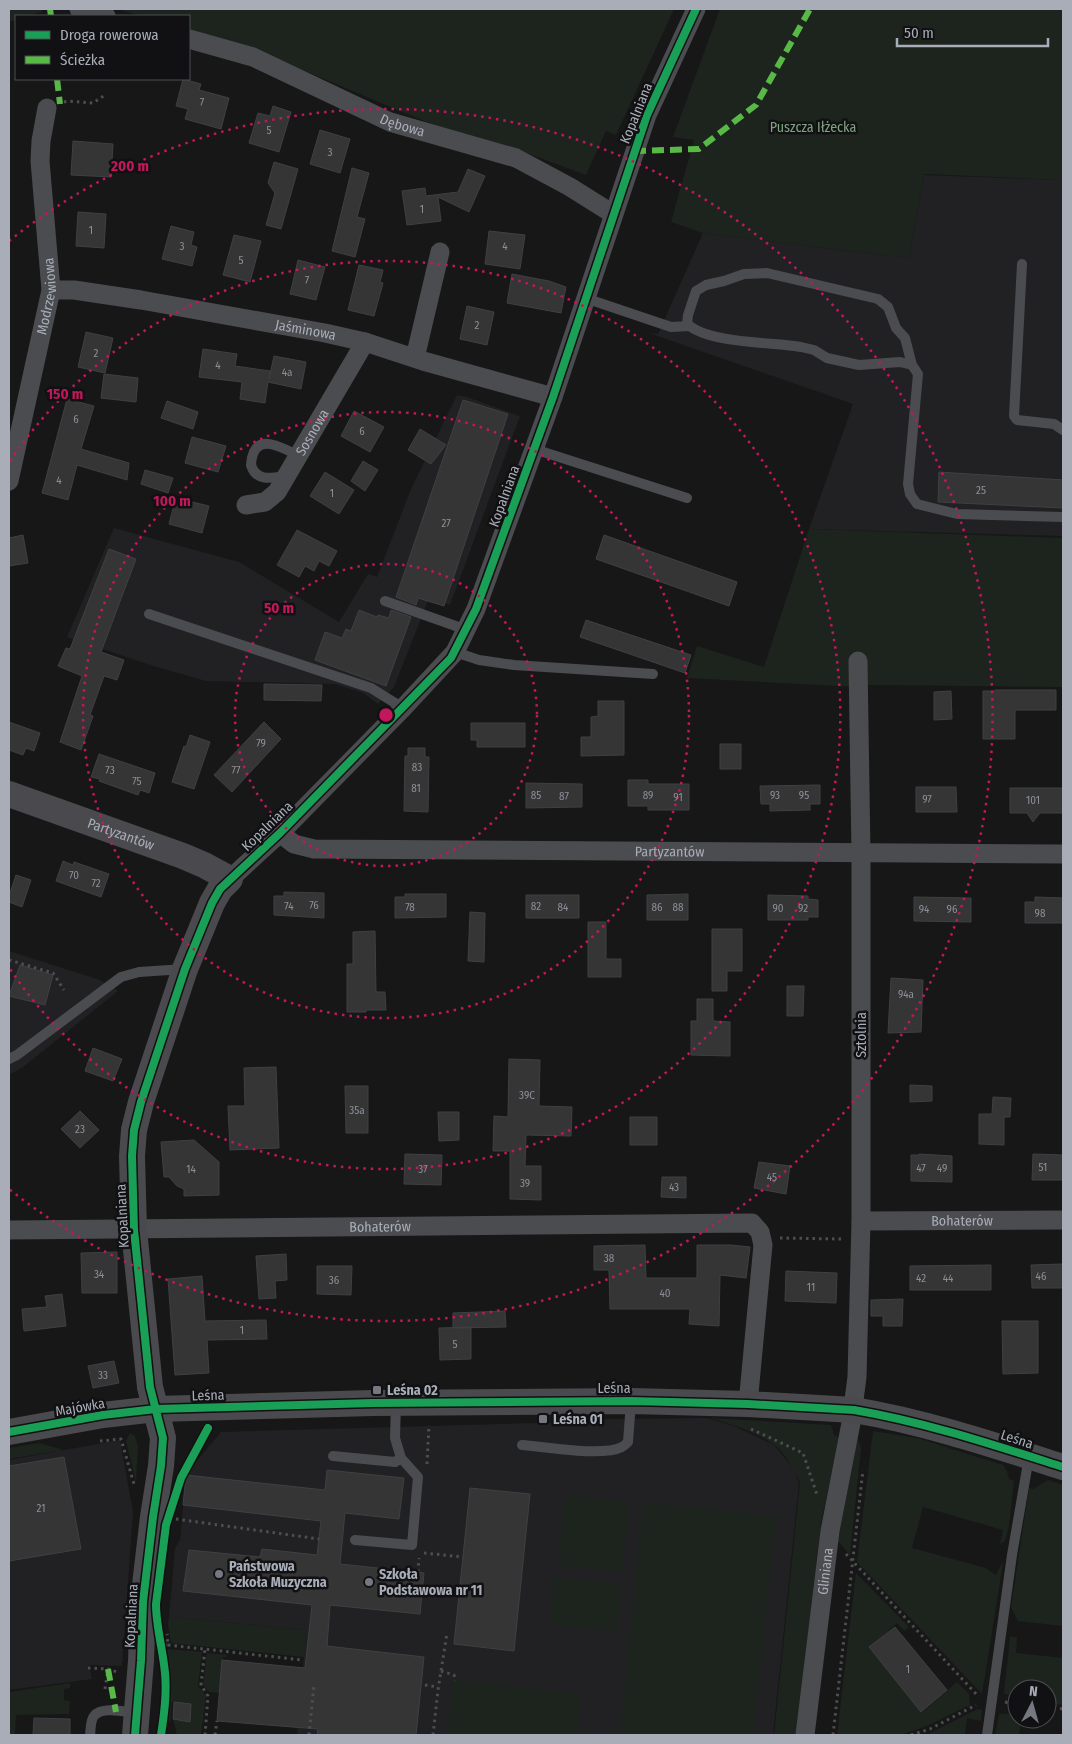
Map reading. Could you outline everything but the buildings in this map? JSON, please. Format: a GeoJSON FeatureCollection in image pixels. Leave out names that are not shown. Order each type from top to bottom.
{"type":"FeatureCollection","features":[{"type":"Feature","properties":{"kind":"street"},"geometry":{"type":"LineString","coordinates":[[79,9],[102,15]]}},
{"type":"Feature","properties":{"kind":"street","name":"Kopalniana"},"geometry":{"type":"LineString","coordinates":[[136,1724],[141,1661],[142,1602],[161,1466],[163,1438],[150,1387],[134,1230],[132,1156],[134,1130],[141,1102],[185,969],[212,903],[220,889],[280,833],[456,652],[476,609],[553,396],[647,115],[696,9]]}},
{"type":"Feature","properties":{"kind":"street","name":"Dębowa"},"geometry":{"type":"LineString","coordinates":[[190,40],[253,57],[371,113],[409,128],[516,158],[570,187],[613,214]]}},
{"type":"Feature","properties":{"kind":"street","name":"Modrzewiowa"},"geometry":{"type":"LineString","coordinates":[[9,481],[51,290],[40,161],[47,108]]}},
{"type":"Feature","properties":{"kind":"street"},"geometry":{"type":"LineString","coordinates":[[415,358],[440,252]]}},
{"type":"Feature","properties":{"kind":"street","name":"Jaśminowa"},"geometry":{"type":"LineString","coordinates":[[51,290],[74,290],[141,300],[365,342],[415,358],[553,396]]}},
{"type":"Feature","properties":{"kind":"street","name":"Sosnowa"},"geometry":{"type":"LineString","coordinates":[[246,505],[259,504],[269,500],[277,492],[365,342]]}},
{"type":"Feature","properties":{"kind":"street","name":"Sztolnia"},"geometry":{"type":"LineString","coordinates":[[854,1410],[858,1376],[861,1240],[861,854],[858,661]]}},
{"type":"Feature","properties":{"kind":"street","name":"Partyzantów"},"geometry":{"type":"LineString","coordinates":[[9,794],[183,856],[230,879]]}},
{"type":"Feature","properties":{"kind":"street","name":"Partyzantów"},"geometry":{"type":"LineString","coordinates":[[280,833],[294,844],[314,848],[861,854],[1063,854]]}},
{"type":"Feature","properties":{"kind":"street","name":"Bohaterów"},"geometry":{"type":"LineString","coordinates":[[861,1221],[1063,1220]]}},
{"type":"Feature","properties":{"kind":"street","name":"Bohaterów"},"geometry":{"type":"LineString","coordinates":[[9,1230],[757,1230]]}},
{"type":"Feature","properties":{"kind":"street"},"geometry":{"type":"LineString","coordinates":[[748,1415],[762,1245],[757,1230]]}},
{"type":"Feature","properties":{"kind":"street","name":"Leśna"},"geometry":{"type":"LineString","coordinates":[[156,1409],[396,1403],[631,1401],[748,1415],[854,1410],[933,1426],[1063,1467]]}},
{"type":"Feature","properties":{"kind":"street","name":"Majówka"},"geometry":{"type":"LineString","coordinates":[[9,1432],[104,1415],[156,1409]]}},
{"type":"Feature","properties":{"kind":"street","name":"Gliniana"},"geometry":{"type":"LineString","coordinates":[[805,1735],[830,1530],[854,1410]]}},
{"type":"Feature","properties":{"kind":"lane"},"geometry":{"type":"LineString","coordinates":[[1022,264],[1014,416],[1017,420],[1054,424],[1063,430]]}},
{"type":"Feature","properties":{"kind":"lane"},"geometry":{"type":"LineString","coordinates":[[690,326],[688,324],[688,314],[696,291],[706,285],[744,274],[767,273],[878,299],[888,307],[896,328],[905,338],[912,365],[918,374],[908,484],[910,494],[917,504],[957,514],[1063,517]]}},
{"type":"Feature","properties":{"kind":"lane"},"geometry":{"type":"LineString","coordinates":[[585,298],[671,327],[690,326],[724,339],[814,350],[827,358],[859,365],[900,362],[912,365]]}},
{"type":"Feature","properties":{"kind":"lane"},"geometry":{"type":"LineString","coordinates":[[286,476],[265,478],[256,474],[250,465],[253,451],[259,445],[268,444],[280,446],[297,455]]}},
{"type":"Feature","properties":{"kind":"lane"},"geometry":{"type":"LineString","coordinates":[[534,449],[687,498]]}},
{"type":"Feature","properties":{"kind":"lane"},"geometry":{"type":"LineString","coordinates":[[385,601],[467,630]]}},
{"type":"Feature","properties":{"kind":"lane"},"geometry":{"type":"LineString","coordinates":[[149,614],[372,688],[403,708]]}},
{"type":"Feature","properties":{"kind":"lane"},"geometry":{"type":"LineString","coordinates":[[456,652],[479,660],[514,665],[653,674]]}},
{"type":"Feature","properties":{"kind":"lane"},"geometry":{"type":"LineString","coordinates":[[9,1059],[30,1047],[121,977],[139,972],[185,969]]}},
{"type":"Feature","properties":{"kind":"lane"},"geometry":{"type":"LineString","coordinates":[[522,1445],[604,1451],[623,1447],[628,1442],[631,1401]]}},
{"type":"Feature","properties":{"kind":"lane"},"geometry":{"type":"LineString","coordinates":[[355,1540],[412,1545],[418,1477],[401,1458],[395,1438],[396,1403]]}},
{"type":"Feature","properties":{"kind":"lane"},"geometry":{"type":"LineString","coordinates":[[333,1456],[395,1462],[401,1458]]}},
{"type":"Feature","properties":{"kind":"lane","name":"Leśna"},"geometry":{"type":"LineString","coordinates":[[987,1735],[989,1700],[1029,1456]]}},
{"type":"Feature","properties":{"kind":"lane"},"geometry":{"type":"LineString","coordinates":[[90,1735],[91,1721],[95,1714],[101,1711],[136,1724]]}},
{"type":"Feature","properties":{"kind":"path"},"geometry":{"type":"LineString","coordinates":[[47,108],[68,101],[93,103],[105,95]]}},
{"type":"Feature","properties":{"kind":"path"},"geometry":{"type":"LineString","coordinates":[[9,960],[53,974],[64,990]]}},
{"type":"Feature","properties":{"kind":"path"},"geometry":{"type":"LineString","coordinates":[[757,1230],[861,1240]]}},
{"type":"Feature","properties":{"kind":"path"},"geometry":{"type":"LineString","coordinates":[[748,1415],[803,1453],[830,1530],[837,1544],[956,1674],[980,1698],[989,1700]]}},
{"type":"Feature","properties":{"kind":"path"},"geometry":{"type":"LineString","coordinates":[[92,1442],[122,1438],[136,1492]]}},
{"type":"Feature","properties":{"kind":"path"},"geometry":{"type":"LineString","coordinates":[[833,1735],[864,1468]]}},
{"type":"Feature","properties":{"kind":"path"},"geometry":{"type":"LineString","coordinates":[[166,1525],[172,1517],[319,1539]]}},
{"type":"Feature","properties":{"kind":"path"},"geometry":{"type":"LineString","coordinates":[[430,1553],[463,1557]]}},
{"type":"Feature","properties":{"kind":"path"},"geometry":{"type":"LineString","coordinates":[[433,1735],[438,1687],[447,1632]]}},
{"type":"Feature","properties":{"kind":"path"},"geometry":{"type":"LineString","coordinates":[[160,1636],[163,1655]]}},
{"type":"Feature","properties":{"kind":"path"},"geometry":{"type":"LineString","coordinates":[[168,1645],[302,1660]]}},
{"type":"Feature","properties":{"kind":"path"},"geometry":{"type":"LineString","coordinates":[[204,1735],[208,1696],[201,1684],[205,1649]]}},
{"type":"Feature","properties":{"kind":"path"},"geometry":{"type":"LineString","coordinates":[[88,1668],[108,1669],[121,1674]]}},
{"type":"Feature","properties":{"kind":"path"},"geometry":{"type":"LineString","coordinates":[[104,1689],[108,1669]]}},
{"type":"Feature","properties":{"kind":"path"},"geometry":{"type":"LineString","coordinates":[[441,1671],[454,1675],[456,1680]]}},
{"type":"Feature","properties":{"kind":"path"},"geometry":{"type":"LineString","coordinates":[[309,1735],[314,1685]]}},
{"type":"Feature","properties":{"kind":"path"},"geometry":{"type":"LineString","coordinates":[[425,1685],[438,1687]]}},
{"type":"Feature","properties":{"kind":"path"},"geometry":{"type":"LineString","coordinates":[[911,1735],[930,1729],[989,1700]]}},
{"type":"Feature","properties":{"kind":"path"},"geometry":{"type":"LineString","coordinates":[[215,1735],[217,1720]]}},
{"type":"Feature","properties":{"kind":"shaded area"},"geometry":{"type":"Polygon","coordinates":[[[924,175],[1063,180],[1063,536],[809,529],[853,404],[649,333],[658,334],[703,233],[909,258],[924,175]]]}},
{"type":"Feature","properties":{"kind":"shaded area"},"geometry":{"type":"Polygon","coordinates":[[[457,395],[520,416],[450,605],[429,598],[394,687],[378,704],[363,693],[335,684],[206,681],[150,665],[67,637],[114,528],[239,562],[339,622],[368,574],[377,577],[411,489],[457,395]]]}},
{"type":"Feature","properties":{"kind":"shaded area"},"geometry":{"type":"Polygon","coordinates":[[[9,951],[100,980],[118,991],[23,1067],[9,1075],[9,951]]]}},
{"type":"Feature","properties":{"kind":"shaded area"},"geometry":{"type":"Polygon","coordinates":[[[707,1418],[734,1426],[774,1445],[794,1469],[799,1484],[773,1735],[297,1735],[306,1630],[169,1617],[175,1548],[180,1540],[186,1474],[221,1432],[572,1422],[607,1419],[707,1418]]]}},
{"type":"Feature","properties":{"kind":"shaded area"},"geometry":{"type":"Polygon","coordinates":[[[120,1440],[133,1512],[122,1666],[91,1665],[89,1666],[92,1679],[9,1690],[9,1460],[120,1440]]]}},
{"type":"Feature","properties":{"kind":"green space"},"geometry":{"type":"Polygon","coordinates":[[[9,9],[43,9],[41,12],[31,15],[15,15],[15,20],[9,22],[9,9]]]}},
{"type":"Feature","properties":{"kind":"green space"},"geometry":{"type":"Polygon","coordinates":[[[117,9],[674,9],[616,135],[606,131],[586,175],[513,148],[443,129],[305,71],[190,31],[190,15],[138,15],[117,9]]]}},
{"type":"Feature","properties":{"kind":"green space","name":"Puszcza Iłżecka"},"geometry":{"type":"Polygon","coordinates":[[[720,9],[1063,9],[1063,180],[924,174],[909,258],[703,233],[671,222],[694,140],[673,137],[720,9]]]}},
{"type":"Feature","properties":{"kind":"green space"},"geometry":{"type":"Polygon","coordinates":[[[809,529],[1063,538],[1063,687],[861,685],[858,687],[687,678],[697,646],[764,667],[809,529]]]}},
{"type":"Feature","properties":{"kind":"green space"},"geometry":{"type":"Polygon","coordinates":[[[710,1418],[831,1425],[834,1435],[839,1437],[821,1523],[796,1735],[774,1735],[800,1483],[785,1456],[773,1444],[734,1425],[710,1418]]]}},
{"type":"Feature","properties":{"kind":"green space"},"geometry":{"type":"Polygon","coordinates":[[[873,1431],[917,1438],[1003,1465],[1009,1479],[1014,1481],[1009,1526],[1005,1541],[1000,1544],[1003,1530],[923,1507],[912,1548],[986,1568],[996,1575],[1003,1564],[982,1694],[857,1562],[873,1431]]]}},
{"type":"Feature","properties":{"kind":"green space"},"geometry":{"type":"Polygon","coordinates":[[[130,1433],[135,1436],[138,1447],[136,1482],[126,1441],[130,1433]]]}},
{"type":"Feature","properties":{"kind":"green space"},"geometry":{"type":"Polygon","coordinates":[[[857,1437],[861,1448],[850,1555],[838,1541],[857,1437]]]}},
{"type":"Feature","properties":{"kind":"green space"},"geometry":{"type":"Polygon","coordinates":[[[39,1443],[64,1450],[9,1459],[9,1448],[39,1443]]]}},
{"type":"Feature","properties":{"kind":"green space"},"geometry":{"type":"Polygon","coordinates":[[[1048,1480],[1063,1485],[1063,1626],[1018,1621],[1011,1607],[1029,1488],[1033,1489],[1048,1480]]]}},
{"type":"Feature","properties":{"kind":"green space"},"geometry":{"type":"Polygon","coordinates":[[[565,1495],[630,1502],[622,1572],[557,1565],[565,1495]]]}},
{"type":"Feature","properties":{"kind":"green space"},"geometry":{"type":"Polygon","coordinates":[[[643,1502],[776,1516],[753,1735],[620,1735],[643,1502]]]}},
{"type":"Feature","properties":{"kind":"green space"},"geometry":{"type":"Polygon","coordinates":[[[856,1573],[909,1627],[904,1631],[897,1623],[869,1648],[923,1712],[957,1682],[969,1694],[970,1705],[927,1726],[900,1735],[837,1735],[856,1573]]]}},
{"type":"Feature","properties":{"kind":"green space"},"geometry":{"type":"Polygon","coordinates":[[[554,1578],[622,1585],[617,1631],[550,1625],[554,1578]]]}},
{"type":"Feature","properties":{"kind":"green space"},"geometry":{"type":"Polygon","coordinates":[[[169,1617],[306,1630],[304,1657],[171,1643],[168,1624],[169,1617]]]}},
{"type":"Feature","properties":{"kind":"green space"},"geometry":{"type":"Polygon","coordinates":[[[1010,1637],[1017,1637],[1016,1653],[1063,1658],[1063,1705],[1057,1704],[1057,1679],[1007,1679],[1007,1694],[1004,1693],[1010,1637]]]}},
{"type":"Feature","properties":{"kind":"green space"},"geometry":{"type":"Polygon","coordinates":[[[166,1649],[202,1652],[198,1686],[206,1696],[201,1735],[177,1735],[173,1719],[189,1722],[191,1704],[172,1702],[170,1722],[167,1721],[169,1676],[166,1649]]]}},
{"type":"Feature","properties":{"kind":"green space"},"geometry":{"type":"Polygon","coordinates":[[[207,1653],[227,1655],[222,1660],[220,1693],[209,1692],[203,1685],[207,1653]]]}},
{"type":"Feature","properties":{"kind":"green space"},"geometry":{"type":"Polygon","coordinates":[[[453,1680],[582,1694],[576,1735],[447,1735],[453,1680]]]}},
{"type":"Feature","properties":{"kind":"green space"},"geometry":{"type":"Polygon","coordinates":[[[70,1683],[70,1688],[64,1689],[64,1700],[70,1701],[69,1714],[16,1715],[15,1735],[9,1735],[9,1692],[70,1683]]]}},
{"type":"Feature","properties":{"kind":"green space"},"geometry":{"type":"Polygon","coordinates":[[[978,1709],[982,1710],[981,1721],[967,1718],[965,1735],[929,1734],[932,1732],[978,1709]]]}},
{"type":"Feature","properties":{"kind":"green space"},"geometry":{"type":"Polygon","coordinates":[[[999,1714],[1007,1714],[1007,1729],[1020,1729],[1019,1735],[995,1735],[999,1714]]]}},
{"type":"Feature","properties":{"kind":"marked path"},"geometry":{"type":"LineString","coordinates":[[50,9],[51,15]]}},
{"type":"Feature","properties":{"kind":"marked path"},"geometry":{"type":"LineString","coordinates":[[634,151],[699,149],[756,105],[810,9]]}},
{"type":"Feature","properties":{"kind":"marked path"},"geometry":{"type":"LineString","coordinates":[[57,80],[60,104]]}},
{"type":"Feature","properties":{"kind":"marked path"},"geometry":{"type":"LineString","coordinates":[[108,1669],[116,1712]]}},
{"type":"Feature","properties":{"kind":"cycle path"},"geometry":{"type":"LineString","coordinates":[[135,1735],[141,1661],[143,1602],[163,1438],[150,1387],[134,1230],[132,1156],[134,1130],[141,1102],[185,969],[212,903],[220,889],[280,833],[451,658],[476,609],[553,397],[647,115],[696,9]]}},
{"type":"Feature","properties":{"kind":"cycle path"},"geometry":{"type":"LineString","coordinates":[[9,1432],[103,1415],[156,1409],[373,1403],[631,1401],[748,1404],[854,1410],[881,1415],[959,1435],[1063,1467]]}},
{"type":"Feature","properties":{"kind":"cycle path"},"geometry":{"type":"LineString","coordinates":[[161,1735],[166,1681],[156,1604],[166,1525],[181,1478],[208,1428]]}},
{"type":"Feature","properties":{"kind":"place","name":"Leśna 02"},"geometry":{"type":"Point","coordinates":[377,1390]}},
{"type":"Feature","properties":{"kind":"place","name":"Leśna 01"},"geometry":{"type":"Point","coordinates":[543,1419]}},
{"type":"Feature","properties":{"kind":"place","name":"Państwowa Szkoła Muzyczna"},"geometry":{"type":"Point","coordinates":[219,1574]}},
{"type":"Feature","properties":{"kind":"place","name":"Szkoła Podstawowa nr 11"},"geometry":{"type":"Point","coordinates":[369,1582]}}]}
